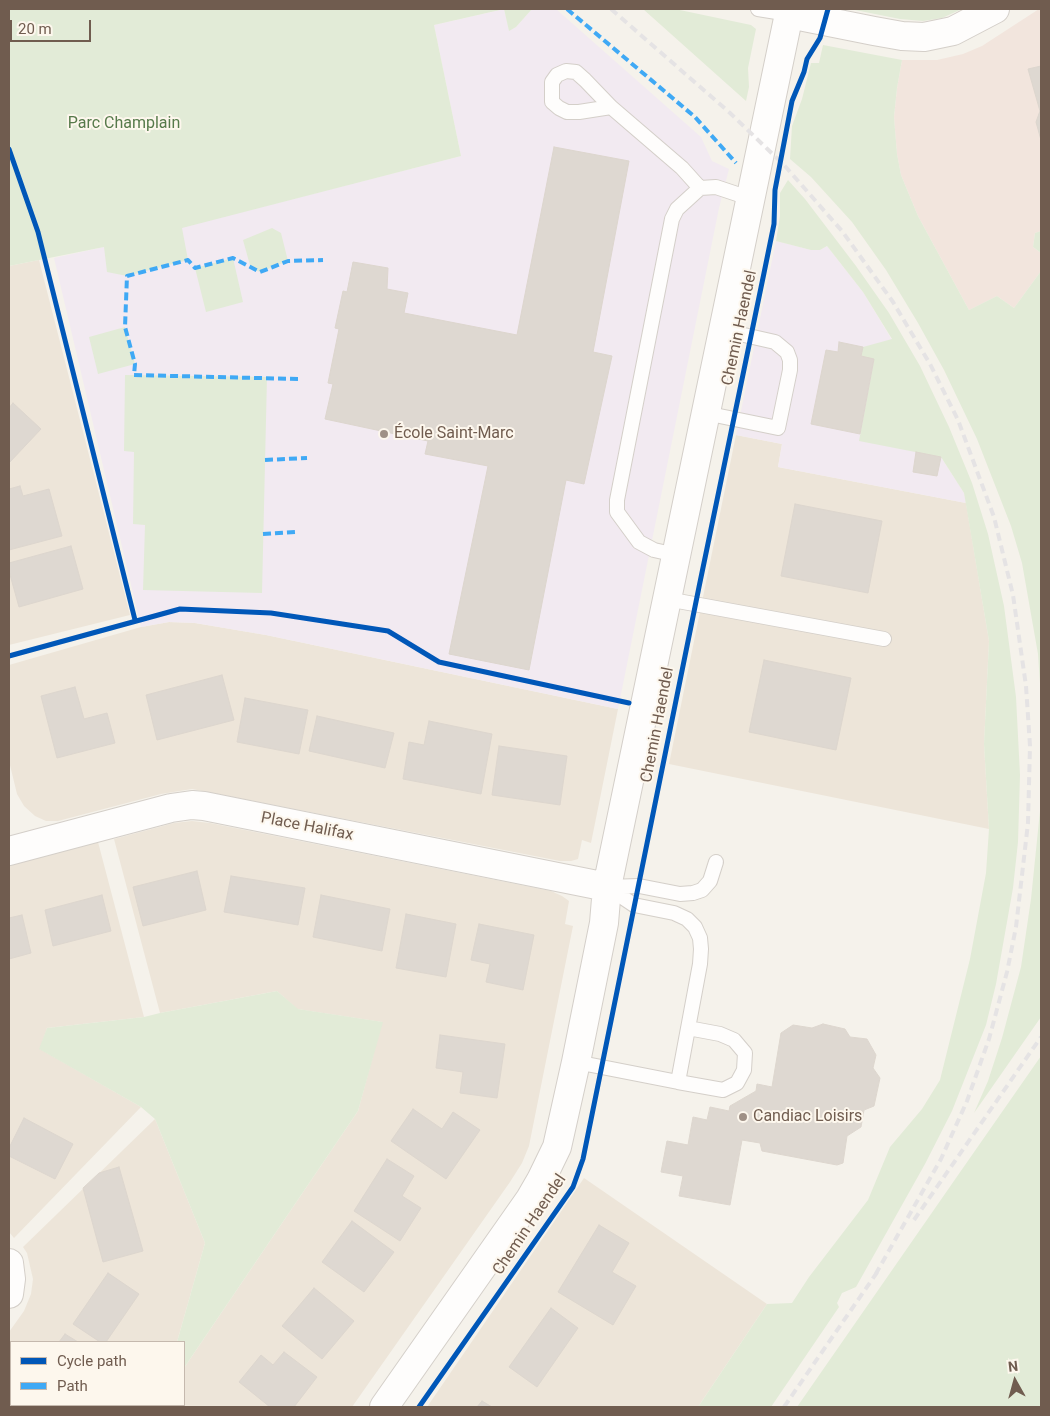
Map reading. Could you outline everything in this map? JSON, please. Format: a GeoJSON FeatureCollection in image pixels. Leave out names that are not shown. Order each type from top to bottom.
{"type":"FeatureCollection","features":[{"type":"Feature","properties":{"kind":"street"},"geometry":{"type":"LineString","coordinates":[[789,12],[902,36],[924,36],[953,31],[995,9]]}},
{"type":"Feature","properties":{"kind":"street","name":"Chemin Haendel"},"geometry":{"type":"LineString","coordinates":[[384,1407],[542,1180],[557,1147],[604,923],[607,887],[789,12]]}},
{"type":"Feature","properties":{"kind":"street","name":"Place Halifax"},"geometry":{"type":"LineString","coordinates":[[10,845],[171,808],[192,805],[607,887]]}},
{"type":"Feature","properties":{"kind":"street"},"geometry":{"type":"LineString","coordinates":[[9,1264],[11,1279],[9,1294]]}},
{"type":"Feature","properties":{"kind":"lane"},"geometry":{"type":"LineString","coordinates":[[758,9],[789,12]]}},
{"type":"Feature","properties":{"kind":"lane"},"geometry":{"type":"LineString","coordinates":[[611,107],[682,168],[700,188]]}},
{"type":"Feature","properties":{"kind":"lane"},"geometry":{"type":"LineString","coordinates":[[676,555],[654,550],[639,542],[617,512],[617,500],[672,220],[677,209],[700,188],[716,187],[749,198]]}},
{"type":"Feature","properties":{"kind":"lane"},"geometry":{"type":"LineString","coordinates":[[705,413],[778,428],[790,370],[790,360],[787,352],[775,342],[722,330]]}},
{"type":"Feature","properties":{"kind":"lane"},"geometry":{"type":"LineString","coordinates":[[667,599],[884,639]]}},
{"type":"Feature","properties":{"kind":"lane"},"geometry":{"type":"LineString","coordinates":[[607,887],[639,886],[680,894],[693,893],[702,890],[710,881],[716,862]]}},
{"type":"Feature","properties":{"kind":"lane"},"geometry":{"type":"LineString","coordinates":[[607,887],[634,905],[674,913],[687,919],[700,938],[700,957],[678,1082]]}},
{"type":"Feature","properties":{"kind":"lane"},"geometry":{"type":"LineString","coordinates":[[576,1062],[724,1090],[737,1083],[744,1070],[745,1054],[734,1040],[720,1034],[688,1028]]}},
{"type":"Feature","properties":{"kind":"shaded area","name":"École Saint-Marc"},"geometry":{"type":"Polygon","coordinates":[[[504,9],[509,30],[516,27],[532,9],[556,9],[701,137],[712,161],[729,169],[719,208],[618,709],[266,635],[195,623],[169,622],[141,627],[54,258],[461,156],[434,25],[504,9]]]}},
{"type":"Feature","properties":{"kind":"shaded area"},"geometry":{"type":"Polygon","coordinates":[[[1041,9],[1041,231],[1035,233],[1033,247],[1041,253],[1041,271],[1014,308],[997,296],[969,310],[918,216],[901,175],[894,117],[902,60],[937,60],[963,54],[982,46],[1041,9]]]}},
{"type":"Feature","properties":{"kind":"shaded area"},"geometry":{"type":"Polygon","coordinates":[[[776,241],[812,250],[820,250],[827,246],[863,292],[892,340],[941,457],[964,493],[966,503],[778,467],[782,444],[736,435],[776,241]]]}},
{"type":"Feature","properties":{"kind":"shaded area"},"geometry":{"type":"Polygon","coordinates":[[[39,260],[130,615],[9,645],[9,266],[39,260]]]}},
{"type":"Feature","properties":{"kind":"shaded area"},"geometry":{"type":"Polygon","coordinates":[[[736,435],[782,444],[778,467],[966,503],[989,641],[984,744],[989,829],[669,764],[736,435]]]}},
{"type":"Feature","properties":{"kind":"shaded area"},"geometry":{"type":"Polygon","coordinates":[[[169,622],[195,623],[266,635],[618,709],[591,843],[582,840],[578,859],[560,861],[192,789],[161,794],[58,821],[46,821],[35,816],[24,806],[17,794],[9,761],[9,665],[141,627],[169,622]]]}},
{"type":"Feature","properties":{"kind":"shaded area"},"geometry":{"type":"Polygon","coordinates":[[[192,821],[210,823],[551,891],[569,901],[565,924],[573,926],[529,1146],[522,1163],[352,1407],[9,1407],[9,1332],[24,1311],[31,1294],[33,1279],[27,1253],[23,1247],[155,1119],[205,1243],[177,1341],[10,1341],[10,1406],[185,1406],[185,1367],[358,1111],[382,1022],[297,1009],[277,991],[160,1013],[114,839],[174,823],[192,821]]]}},
{"type":"Feature","properties":{"kind":"shaded area"},"geometry":{"type":"Polygon","coordinates":[[[98,842],[144,1017],[47,1028],[40,1049],[141,1107],[14,1238],[9,1232],[9,865],[98,842]]]}},
{"type":"Feature","properties":{"kind":"shaded area"},"geometry":{"type":"Polygon","coordinates":[[[584,1178],[767,1304],[698,1407],[427,1407],[584,1178]]]}},
{"type":"Feature","properties":{"kind":"green space","name":"Parc Champlain"},"geometry":{"type":"Polygon","coordinates":[[[9,9],[504,9],[434,25],[461,156],[182,228],[188,260],[127,276],[107,272],[104,247],[9,266],[9,9]]]}},
{"type":"Feature","properties":{"kind":"green space"},"geometry":{"type":"Polygon","coordinates":[[[504,9],[532,9],[516,27],[509,31],[504,9]]]}},
{"type":"Feature","properties":{"kind":"green space"},"geometry":{"type":"Polygon","coordinates":[[[643,9],[675,9],[751,25],[756,29],[748,68],[749,87],[746,101],[643,9]]]}},
{"type":"Feature","properties":{"kind":"green space"},"geometry":{"type":"Polygon","coordinates":[[[850,9],[962,9],[942,18],[923,21],[900,19],[850,9]]]}},
{"type":"Feature","properties":{"kind":"green space"},"geometry":{"type":"Polygon","coordinates":[[[823,45],[902,60],[894,117],[901,175],[918,216],[969,310],[997,296],[1014,308],[1041,271],[1041,698],[1038,654],[1022,563],[1011,526],[977,439],[944,370],[886,270],[852,222],[811,177],[790,159],[792,126],[802,99],[811,63],[819,63],[823,45]]]}},
{"type":"Feature","properties":{"kind":"green space"},"geometry":{"type":"Polygon","coordinates":[[[788,180],[805,199],[856,266],[889,313],[920,366],[949,427],[972,483],[988,534],[1004,606],[1016,697],[1020,775],[1018,842],[1013,888],[996,984],[986,1025],[952,1111],[925,1164],[856,1287],[842,1293],[837,1303],[839,1307],[771,1407],[698,1407],[767,1304],[792,1303],[809,1277],[868,1200],[890,1147],[922,1109],[940,1080],[970,959],[986,873],[989,829],[984,744],[989,641],[964,493],[941,457],[859,441],[874,360],[861,356],[863,347],[892,339],[863,292],[827,246],[820,250],[811,250],[776,241],[780,216],[780,193],[788,180]]]}},
{"type":"Feature","properties":{"kind":"green space"},"geometry":{"type":"Polygon","coordinates":[[[272,228],[281,233],[288,261],[260,272],[251,269],[243,240],[272,228]]]}},
{"type":"Feature","properties":{"kind":"green space"},"geometry":{"type":"Polygon","coordinates":[[[1041,231],[1041,253],[1033,247],[1035,233],[1041,231]]]}},
{"type":"Feature","properties":{"kind":"green space"},"geometry":{"type":"Polygon","coordinates":[[[233,258],[243,302],[206,312],[195,268],[233,258]]]}},
{"type":"Feature","properties":{"kind":"green space"},"geometry":{"type":"Polygon","coordinates":[[[125,327],[135,364],[98,374],[89,337],[125,327]]]}},
{"type":"Feature","properties":{"kind":"green space"},"geometry":{"type":"Polygon","coordinates":[[[125,375],[267,377],[262,593],[143,590],[145,525],[133,524],[134,452],[124,451],[125,375]]]}},
{"type":"Feature","properties":{"kind":"green space"},"geometry":{"type":"Polygon","coordinates":[[[1041,777],[1041,1017],[974,1113],[988,1081],[1002,1038],[1021,967],[1031,899],[1040,811],[1041,777]]]}},
{"type":"Feature","properties":{"kind":"green space"},"geometry":{"type":"Polygon","coordinates":[[[277,991],[298,1009],[383,1022],[358,1111],[185,1367],[185,1341],[177,1341],[205,1243],[155,1119],[141,1107],[39,1049],[47,1028],[144,1017],[277,991]]]}},
{"type":"Feature","properties":{"kind":"green space"},"geometry":{"type":"Polygon","coordinates":[[[1041,1056],[1041,1407],[797,1407],[956,1178],[1041,1056]]]}},
{"type":"Feature","properties":{"kind":"building"},"geometry":{"type":"Polygon","coordinates":[[[1041,66],[1041,140],[1036,122],[1040,111],[1028,69],[1041,66]]]}},
{"type":"Feature","properties":{"kind":"building"},"geometry":{"type":"Polygon","coordinates":[[[554,147],[629,161],[593,352],[612,356],[584,484],[566,480],[529,670],[449,654],[488,466],[425,454],[428,441],[325,419],[333,384],[328,383],[339,329],[335,328],[343,291],[347,292],[353,262],[388,268],[387,289],[408,293],[404,313],[517,335],[554,147]]]}},
{"type":"Feature","properties":{"kind":"building"},"geometry":{"type":"Polygon","coordinates":[[[839,342],[863,347],[861,356],[874,359],[860,434],[811,424],[826,350],[838,352],[839,342]]]}},
{"type":"Feature","properties":{"kind":"building"},"geometry":{"type":"Polygon","coordinates":[[[13,403],[41,429],[9,463],[9,408],[13,403]]]}},
{"type":"Feature","properties":{"kind":"building"},"geometry":{"type":"Polygon","coordinates":[[[916,452],[941,457],[937,476],[913,472],[916,452]]]}},
{"type":"Feature","properties":{"kind":"building"},"geometry":{"type":"Polygon","coordinates":[[[20,486],[23,496],[49,489],[62,536],[9,550],[9,489],[20,486]]]}},
{"type":"Feature","properties":{"kind":"building"},"geometry":{"type":"Polygon","coordinates":[[[795,504],[882,521],[868,593],[781,576],[795,504]]]}},
{"type":"Feature","properties":{"kind":"building"},"geometry":{"type":"Polygon","coordinates":[[[71,546],[83,589],[19,607],[9,571],[9,563],[71,546]]]}},
{"type":"Feature","properties":{"kind":"building"},"geometry":{"type":"Polygon","coordinates":[[[764,660],[851,678],[836,750],[749,732],[764,660]]]}},
{"type":"Feature","properties":{"kind":"building"},"geometry":{"type":"Polygon","coordinates":[[[222,675],[234,720],[157,740],[146,695],[222,675]]]}},
{"type":"Feature","properties":{"kind":"building"},"geometry":{"type":"Polygon","coordinates":[[[75,687],[84,719],[107,713],[115,743],[57,758],[41,696],[75,687]]]}},
{"type":"Feature","properties":{"kind":"building"},"geometry":{"type":"Polygon","coordinates":[[[245,698],[308,710],[299,754],[237,742],[245,698]]]}},
{"type":"Feature","properties":{"kind":"building"},"geometry":{"type":"Polygon","coordinates":[[[317,716],[394,733],[385,768],[309,751],[317,716]]]}},
{"type":"Feature","properties":{"kind":"building"},"geometry":{"type":"Polygon","coordinates":[[[429,721],[492,734],[481,794],[403,779],[409,742],[424,745],[429,721]]]}},
{"type":"Feature","properties":{"kind":"building"},"geometry":{"type":"Polygon","coordinates":[[[499,746],[567,756],[560,805],[492,795],[499,746]]]}},
{"type":"Feature","properties":{"kind":"building"},"geometry":{"type":"Polygon","coordinates":[[[197,871],[206,910],[143,926],[133,887],[197,871]]]}},
{"type":"Feature","properties":{"kind":"building"},"geometry":{"type":"Polygon","coordinates":[[[231,876],[305,888],[298,925],[224,912],[231,876]]]}},
{"type":"Feature","properties":{"kind":"building"},"geometry":{"type":"Polygon","coordinates":[[[102,895],[111,931],[53,946],[45,910],[102,895]]]}},
{"type":"Feature","properties":{"kind":"building"},"geometry":{"type":"Polygon","coordinates":[[[321,895],[390,909],[382,951],[313,937],[321,895]]]}},
{"type":"Feature","properties":{"kind":"building"},"geometry":{"type":"Polygon","coordinates":[[[406,914],[456,924],[446,977],[396,968],[406,914]]]}},
{"type":"Feature","properties":{"kind":"building"},"geometry":{"type":"Polygon","coordinates":[[[22,915],[31,953],[9,959],[9,918],[22,915]]]}},
{"type":"Feature","properties":{"kind":"building"},"geometry":{"type":"Polygon","coordinates":[[[479,924],[534,935],[523,990],[486,982],[490,964],[471,960],[479,924]]]}},
{"type":"Feature","properties":{"kind":"building"},"geometry":{"type":"Polygon","coordinates":[[[823,1024],[845,1029],[850,1037],[867,1039],[876,1055],[873,1068],[880,1078],[874,1106],[864,1110],[861,1127],[847,1136],[843,1163],[837,1165],[762,1151],[760,1143],[742,1140],[730,1205],[679,1196],[683,1176],[661,1172],[667,1141],[688,1145],[693,1117],[707,1120],[710,1107],[729,1111],[730,1106],[756,1091],[757,1084],[772,1087],[781,1033],[793,1025],[812,1028],[823,1024]]]}},
{"type":"Feature","properties":{"kind":"building"},"geometry":{"type":"Polygon","coordinates":[[[440,1035],[505,1044],[497,1098],[460,1093],[463,1072],[436,1068],[440,1035]]]}},
{"type":"Feature","properties":{"kind":"building"},"geometry":{"type":"Polygon","coordinates":[[[413,1109],[442,1129],[453,1112],[480,1130],[446,1179],[391,1141],[413,1109]]]}},
{"type":"Feature","properties":{"kind":"building"},"geometry":{"type":"Polygon","coordinates":[[[24,1118],[73,1144],[55,1179],[9,1156],[9,1148],[24,1118]]]}},
{"type":"Feature","properties":{"kind":"building"},"geometry":{"type":"Polygon","coordinates":[[[387,1159],[414,1176],[402,1196],[421,1208],[400,1241],[354,1211],[387,1159]]]}},
{"type":"Feature","properties":{"kind":"building"},"geometry":{"type":"Polygon","coordinates":[[[119,1167],[143,1251],[103,1262],[83,1188],[99,1173],[119,1167]]]}},
{"type":"Feature","properties":{"kind":"building"},"geometry":{"type":"Polygon","coordinates":[[[352,1221],[394,1252],[364,1292],[322,1262],[352,1221]]]}},
{"type":"Feature","properties":{"kind":"building"},"geometry":{"type":"Polygon","coordinates":[[[599,1225],[629,1243],[612,1272],[636,1286],[613,1325],[558,1292],[599,1225]]]}},
{"type":"Feature","properties":{"kind":"building"},"geometry":{"type":"Polygon","coordinates":[[[108,1273],[139,1294],[107,1341],[98,1341],[73,1324],[108,1273]]]}},
{"type":"Feature","properties":{"kind":"building"},"geometry":{"type":"Polygon","coordinates":[[[314,1288],[354,1321],[322,1359],[282,1326],[314,1288]]]}},
{"type":"Feature","properties":{"kind":"building"},"geometry":{"type":"Polygon","coordinates":[[[551,1308],[578,1328],[537,1387],[509,1367],[551,1308]]]}},
{"type":"Feature","properties":{"kind":"building"},"geometry":{"type":"Polygon","coordinates":[[[65,1334],[76,1341],[60,1341],[65,1334]]]}},
{"type":"Feature","properties":{"kind":"building"},"geometry":{"type":"Polygon","coordinates":[[[284,1352],[317,1377],[294,1407],[270,1407],[239,1382],[261,1355],[273,1365],[284,1352]]]}},
{"type":"Feature","properties":{"kind":"building"},"geometry":{"type":"Polygon","coordinates":[[[482,1401],[492,1407],[477,1407],[482,1401]]]}},
{"type":"Feature","properties":{"kind":"railway"},"geometry":{"type":"LineString","coordinates":[[611,9],[730,113],[784,165],[842,231],[893,302],[930,364],[958,420],[994,517],[1013,595],[1026,686],[1030,746],[1028,823],[1016,927],[1007,972],[989,1039],[967,1101],[941,1159],[874,1277]]}},
{"type":"Feature","properties":{"kind":"railway"},"geometry":{"type":"LineString","coordinates":[[914,1220],[1041,1037]]}},
{"type":"Feature","properties":{"kind":"railway"},"geometry":{"type":"LineString","coordinates":[[784,1407],[878,1271]]}},
{"type":"Feature","properties":{"kind":"marked path"},"geometry":{"type":"LineString","coordinates":[[567,9],[695,117],[736,163]]}},
{"type":"Feature","properties":{"kind":"marked path"},"geometry":{"type":"LineString","coordinates":[[298,379],[134,375],[135,364],[125,327],[127,276],[188,260],[195,268],[233,258],[260,272],[288,261],[323,260]]}},
{"type":"Feature","properties":{"kind":"marked path"},"geometry":{"type":"LineString","coordinates":[[265,460],[307,458]]}},
{"type":"Feature","properties":{"kind":"marked path"},"geometry":{"type":"LineString","coordinates":[[263,534],[297,532]]}},
{"type":"Feature","properties":{"kind":"cycle path"},"geometry":{"type":"LineString","coordinates":[[419,1407],[573,1187],[583,1159],[774,224],[775,190],[792,101],[804,72],[807,59],[820,38],[828,9]]}},
{"type":"Feature","properties":{"kind":"cycle path"},"geometry":{"type":"LineString","coordinates":[[9,149],[38,232],[135,620]]}},
{"type":"Feature","properties":{"kind":"cycle path"},"geometry":{"type":"LineString","coordinates":[[9,656],[180,609],[271,613],[388,631],[439,662],[629,703]]}},
{"type":"Feature","properties":{"kind":"place","name":"École Saint-Marc"},"geometry":{"type":"Point","coordinates":[384,434]}},
{"type":"Feature","properties":{"kind":"place","name":"Candiac Loisirs"},"geometry":{"type":"Point","coordinates":[743,1117]}}]}
